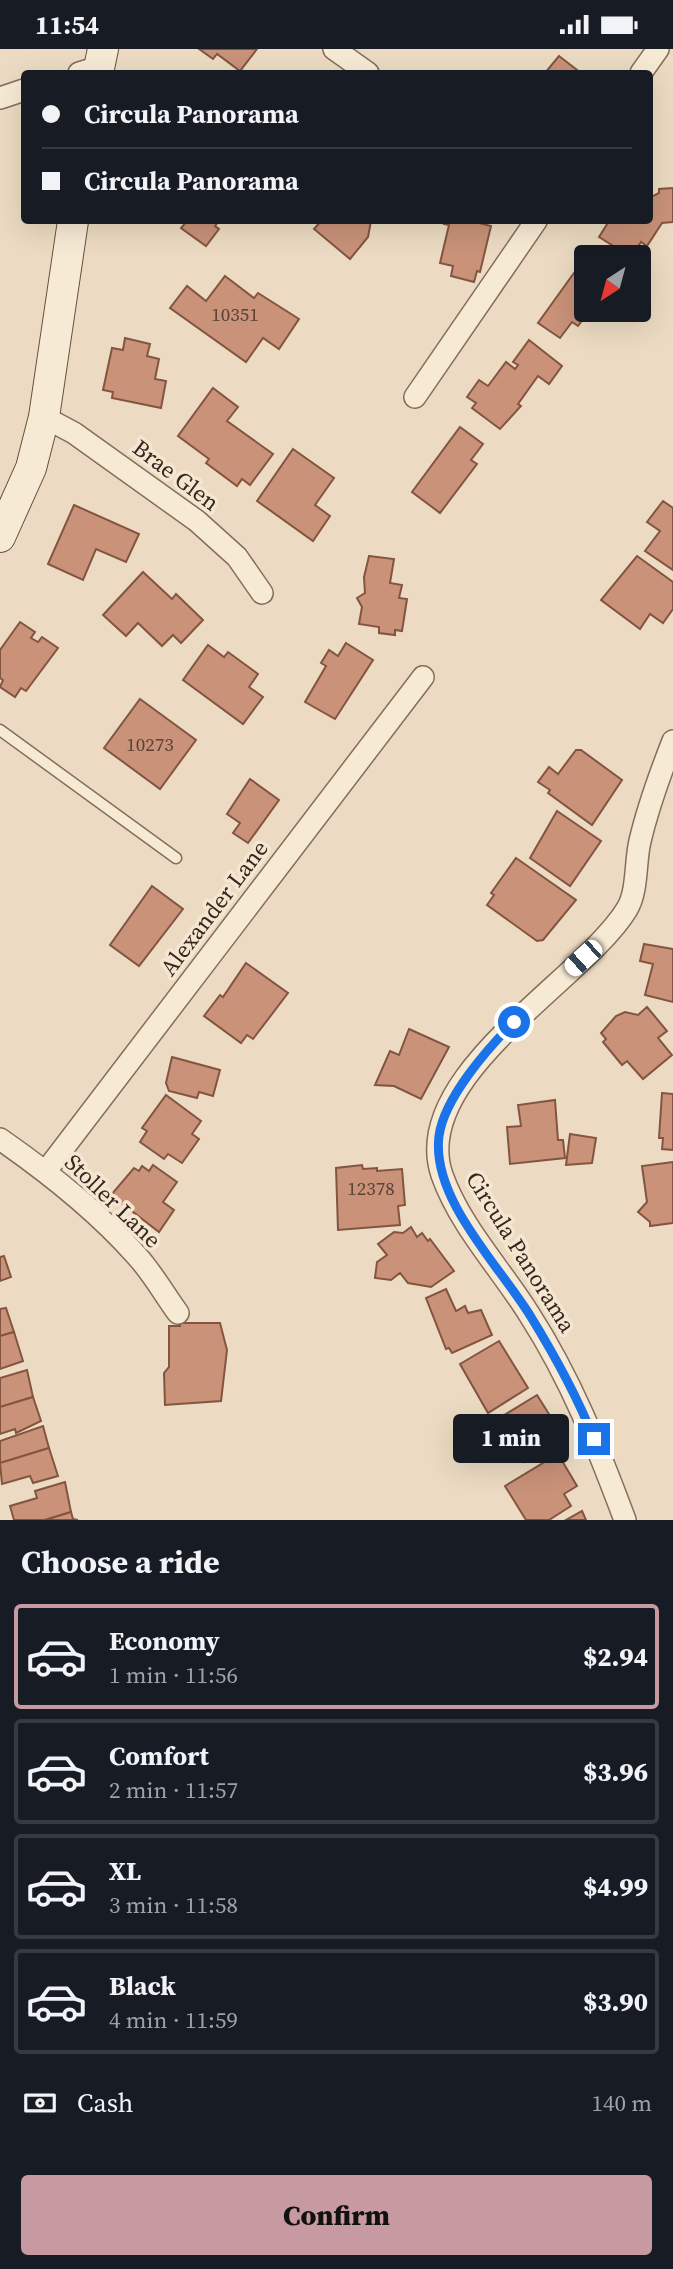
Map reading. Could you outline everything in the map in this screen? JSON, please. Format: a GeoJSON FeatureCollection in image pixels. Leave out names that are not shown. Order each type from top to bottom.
{"type":"FeatureCollection","features":[{"type":"Feature","properties":{"kind":"main road"},"geometry":{"type":"LineString","coordinates":[[0,537],[30,468],[44,417],[73,224]]}},
{"type":"Feature","properties":{"kind":"street"},"geometry":{"type":"LineString","coordinates":[[334,49],[364,70]]}},
{"type":"Feature","properties":{"kind":"street"},"geometry":{"type":"LineString","coordinates":[[643,70],[658,49]]}},
{"type":"Feature","properties":{"kind":"street"},"geometry":{"type":"LineString","coordinates":[[0,98],[21,91]]}},
{"type":"Feature","properties":{"kind":"street"},"geometry":{"type":"LineString","coordinates":[[415,397],[534,224]]}},
{"type":"Feature","properties":{"kind":"street","name":"Brae Glen"},"geometry":{"type":"LineString","coordinates":[[44,417],[74,433],[197,521],[237,557],[262,593]]}},
{"type":"Feature","properties":{"kind":"street","name":"Alexander Lane"},"geometry":{"type":"LineString","coordinates":[[46,1171],[423,677]]}},
{"type":"Feature","properties":{"kind":"street","name":"Circula Panorama"},"geometry":{"type":"LineString","coordinates":[[625,1520],[584,1415],[562,1368],[529,1313],[458,1209],[441,1173],[439,1137],[444,1115],[497,1038],[614,929],[630,905],[640,841],[673,741]]}},
{"type":"Feature","properties":{"kind":"street","name":"Stoller Lane"},"geometry":{"type":"LineString","coordinates":[[0,1139],[46,1171],[98,1216],[138,1257],[178,1313]]}},
{"type":"Feature","properties":{"kind":"lane"},"geometry":{"type":"LineString","coordinates":[[0,730],[176,858]]}},
{"type":"Feature","properties":{"kind":"building"},"geometry":{"type":"Polygon","coordinates":[[[199,49],[257,49],[241,70],[217,54],[213,59],[199,49]]]}},
{"type":"Feature","properties":{"kind":"building"},"geometry":{"type":"Polygon","coordinates":[[[559,56],[577,70],[547,70],[559,56]]]}},
{"type":"Feature","properties":{"kind":"building"},"geometry":{"type":"Polygon","coordinates":[[[673,188],[673,222],[662,223],[648,245],[641,242],[639,245],[612,245],[599,237],[607,224],[653,224],[653,196],[659,193],[659,189],[673,188]]]}},
{"type":"Feature","properties":{"kind":"building"},"geometry":{"type":"Polygon","coordinates":[[[184,224],[217,224],[215,226],[219,229],[206,246],[181,228],[184,224]]]}},
{"type":"Feature","properties":{"kind":"building"},"geometry":{"type":"Polygon","coordinates":[[[318,224],[370,224],[368,237],[350,259],[314,229],[318,224]]]}},
{"type":"Feature","properties":{"kind":"building"},"geometry":{"type":"Polygon","coordinates":[[[444,224],[491,226],[480,272],[477,271],[474,282],[451,276],[453,266],[440,263],[449,225],[444,224]]]}},
{"type":"Feature","properties":{"kind":"building"},"geometry":{"type":"Polygon","coordinates":[[[574,273],[574,322],[581,322],[578,326],[572,322],[560,338],[538,323],[574,273]]]}},
{"type":"Feature","properties":{"kind":"building"},"geometry":{"type":"Polygon","coordinates":[[[225,276],[254,298],[258,293],[299,319],[279,349],[263,338],[246,362],[170,308],[187,286],[206,301],[225,276]]]}},
{"type":"Feature","properties":{"kind":"building"},"geometry":{"type":"Polygon","coordinates":[[[125,338],[150,344],[147,356],[159,359],[155,379],[166,381],[161,408],[112,398],[113,392],[103,390],[112,348],[123,350],[125,338]]]}},
{"type":"Feature","properties":{"kind":"building"},"geometry":{"type":"Polygon","coordinates":[[[529,340],[562,366],[549,384],[538,376],[518,404],[521,406],[500,429],[472,408],[476,403],[467,397],[479,380],[488,386],[506,362],[515,369],[518,365],[513,362],[529,340]]]}},
{"type":"Feature","properties":{"kind":"building"},"geometry":{"type":"Polygon","coordinates":[[[213,388],[238,407],[227,421],[273,454],[250,485],[242,479],[237,486],[206,463],[209,459],[178,436],[213,388]]]}},
{"type":"Feature","properties":{"kind":"building"},"geometry":{"type":"Polygon","coordinates":[[[460,427],[483,444],[471,460],[477,464],[440,513],[412,492],[460,427]]]}},
{"type":"Feature","properties":{"kind":"building"},"geometry":{"type":"Polygon","coordinates":[[[293,449],[334,478],[315,505],[330,516],[313,541],[257,501],[293,449]]]}},
{"type":"Feature","properties":{"kind":"building"},"geometry":{"type":"Polygon","coordinates":[[[663,501],[673,508],[673,570],[645,551],[660,531],[647,522],[663,501]]]}},
{"type":"Feature","properties":{"kind":"building"},"geometry":{"type":"Polygon","coordinates":[[[74,505],[139,534],[126,562],[96,549],[83,580],[48,564],[74,505]]]}},
{"type":"Feature","properties":{"kind":"building"},"geometry":{"type":"Polygon","coordinates":[[[369,556],[394,559],[390,583],[402,585],[399,598],[407,599],[402,631],[395,630],[395,635],[379,633],[379,627],[359,624],[362,607],[357,598],[365,593],[364,577],[369,556]]]}},
{"type":"Feature","properties":{"kind":"building"},"geometry":{"type":"Polygon","coordinates":[[[637,556],[673,582],[673,609],[663,623],[650,614],[640,629],[601,600],[637,556]]]}},
{"type":"Feature","properties":{"kind":"building"},"geometry":{"type":"Polygon","coordinates":[[[143,572],[172,599],[176,594],[203,620],[181,643],[173,635],[162,646],[138,623],[126,636],[103,615],[143,572]]]}},
{"type":"Feature","properties":{"kind":"building"},"geometry":{"type":"Polygon","coordinates":[[[20,622],[35,632],[31,638],[38,642],[42,637],[58,648],[26,691],[21,688],[15,697],[0,687],[3,680],[0,678],[0,650],[20,622]]]}},
{"type":"Feature","properties":{"kind":"building"},"geometry":{"type":"Polygon","coordinates":[[[346,643],[373,660],[335,719],[305,702],[326,666],[321,663],[329,650],[338,656],[346,643]]]}},
{"type":"Feature","properties":{"kind":"building"},"geometry":{"type":"Polygon","coordinates":[[[208,645],[224,657],[228,652],[258,674],[249,687],[263,697],[243,724],[183,680],[208,645]]]}},
{"type":"Feature","properties":{"kind":"building"},"geometry":{"type":"Polygon","coordinates":[[[140,699],[196,740],[160,789],[104,748],[140,699]]]}},
{"type":"Feature","properties":{"kind":"building"},"geometry":{"type":"Polygon","coordinates":[[[576,750],[581,750],[622,780],[592,825],[548,793],[550,790],[538,782],[549,767],[558,774],[576,750]]]}},
{"type":"Feature","properties":{"kind":"building"},"geometry":{"type":"Polygon","coordinates":[[[250,779],[279,800],[248,843],[233,833],[240,823],[227,814],[250,779]]]}},
{"type":"Feature","properties":{"kind":"building"},"geometry":{"type":"Polygon","coordinates":[[[557,811],[601,841],[570,886],[530,858],[557,811]]]}},
{"type":"Feature","properties":{"kind":"building"},"geometry":{"type":"Polygon","coordinates":[[[516,858],[576,900],[543,940],[537,941],[487,905],[494,895],[491,893],[516,858]]]}},
{"type":"Feature","properties":{"kind":"building"},"geometry":{"type":"Polygon","coordinates":[[[152,886],[183,909],[139,966],[110,945],[152,886]]]}},
{"type":"Feature","properties":{"kind":"building"},"geometry":{"type":"Polygon","coordinates":[[[644,944],[673,949],[673,1002],[645,995],[653,964],[640,961],[644,944]]]}},
{"type":"Feature","properties":{"kind":"building"},"geometry":{"type":"Polygon","coordinates":[[[246,963],[288,993],[253,1039],[247,1035],[241,1043],[204,1016],[220,995],[223,997],[246,963]]]}},
{"type":"Feature","properties":{"kind":"building"},"geometry":{"type":"Polygon","coordinates":[[[647,1007],[667,1031],[658,1038],[672,1055],[643,1079],[627,1061],[622,1065],[603,1042],[606,1039],[601,1033],[616,1016],[625,1012],[638,1015],[647,1007]]]}},
{"type":"Feature","properties":{"kind":"building"},"geometry":{"type":"Polygon","coordinates":[[[409,1029],[449,1047],[421,1099],[394,1086],[375,1085],[390,1051],[399,1055],[409,1029]]]}},
{"type":"Feature","properties":{"kind":"building"},"geometry":{"type":"Polygon","coordinates":[[[172,1057],[220,1070],[213,1096],[199,1092],[197,1098],[169,1091],[166,1083],[172,1057]]]}},
{"type":"Feature","properties":{"kind":"building"},"geometry":{"type":"Polygon","coordinates":[[[662,1093],[673,1094],[673,1150],[662,1149],[663,1138],[659,1138],[662,1093]]]}},
{"type":"Feature","properties":{"kind":"building"},"geometry":{"type":"Polygon","coordinates":[[[166,1095],[201,1121],[192,1134],[199,1139],[182,1163],[168,1154],[164,1159],[140,1142],[147,1131],[142,1128],[166,1095]]]}},
{"type":"Feature","properties":{"kind":"building"},"geometry":{"type":"Polygon","coordinates":[[[555,1100],[558,1140],[563,1140],[565,1158],[510,1164],[507,1127],[521,1126],[518,1105],[555,1100]]]}},
{"type":"Feature","properties":{"kind":"building"},"geometry":{"type":"Polygon","coordinates":[[[570,1134],[596,1138],[592,1163],[566,1165],[570,1134]]]}},
{"type":"Feature","properties":{"kind":"building"},"geometry":{"type":"Polygon","coordinates":[[[673,1162],[673,1223],[650,1226],[650,1222],[638,1212],[647,1202],[642,1166],[673,1162]]]}},
{"type":"Feature","properties":{"kind":"building"},"geometry":{"type":"Polygon","coordinates":[[[153,1165],[177,1182],[163,1202],[174,1210],[159,1232],[111,1195],[134,1168],[139,1171],[142,1166],[149,1171],[153,1165]]]}},
{"type":"Feature","properties":{"kind":"building"},"geometry":{"type":"Polygon","coordinates":[[[362,1165],[363,1169],[377,1168],[377,1171],[402,1169],[405,1205],[398,1206],[400,1225],[338,1230],[336,1168],[362,1165]]]}},
{"type":"Feature","properties":{"kind":"building"},"geometry":{"type":"Polygon","coordinates":[[[411,1227],[417,1237],[422,1233],[428,1241],[430,1239],[454,1271],[431,1287],[408,1283],[400,1273],[391,1280],[375,1278],[377,1262],[387,1255],[378,1244],[394,1232],[403,1233],[411,1227]]]}},
{"type":"Feature","properties":{"kind":"building"},"geometry":{"type":"Polygon","coordinates":[[[4,1256],[11,1277],[0,1281],[0,1257],[4,1256]]]}},
{"type":"Feature","properties":{"kind":"building"},"geometry":{"type":"Polygon","coordinates":[[[446,1289],[456,1311],[465,1306],[468,1313],[481,1310],[492,1335],[452,1353],[449,1348],[446,1349],[426,1298],[446,1289]]]}},
{"type":"Feature","properties":{"kind":"building"},"geometry":{"type":"Polygon","coordinates":[[[6,1308],[14,1332],[0,1336],[0,1309],[6,1308]]]}},
{"type":"Feature","properties":{"kind":"building"},"geometry":{"type":"Polygon","coordinates":[[[180,1323],[220,1323],[227,1350],[221,1401],[165,1405],[164,1373],[169,1367],[169,1326],[180,1326],[180,1323]]]}},
{"type":"Feature","properties":{"kind":"building"},"geometry":{"type":"Polygon","coordinates":[[[14,1332],[23,1361],[0,1369],[0,1336],[14,1332]]]}},
{"type":"Feature","properties":{"kind":"building"},"geometry":{"type":"Polygon","coordinates":[[[499,1341],[528,1388],[488,1413],[460,1364],[499,1341]]]}},
{"type":"Feature","properties":{"kind":"building"},"geometry":{"type":"Polygon","coordinates":[[[27,1370],[33,1397],[0,1407],[0,1378],[27,1370]]]}},
{"type":"Feature","properties":{"kind":"building"},"geometry":{"type":"Polygon","coordinates":[[[537,1395],[564,1438],[525,1462],[520,1453],[506,1461],[488,1425],[537,1395]]]}},
{"type":"Feature","properties":{"kind":"building"},"geometry":{"type":"Polygon","coordinates":[[[33,1397],[41,1421],[16,1433],[15,1429],[0,1434],[0,1407],[33,1397]]]}},
{"type":"Feature","properties":{"kind":"building"},"geometry":{"type":"Polygon","coordinates":[[[43,1426],[49,1448],[0,1463],[0,1441],[43,1426]]]}},
{"type":"Feature","properties":{"kind":"building"},"geometry":{"type":"Polygon","coordinates":[[[49,1448],[58,1476],[33,1483],[30,1476],[2,1484],[0,1463],[49,1448]]]}},
{"type":"Feature","properties":{"kind":"building"},"geometry":{"type":"Polygon","coordinates":[[[558,1454],[577,1486],[564,1494],[571,1506],[549,1520],[526,1520],[505,1486],[558,1454]]]}},
{"type":"Feature","properties":{"kind":"building"},"geometry":{"type":"Polygon","coordinates":[[[65,1482],[71,1512],[45,1520],[14,1520],[10,1506],[37,1498],[35,1491],[65,1482]]]}},
{"type":"Feature","properties":{"kind":"building"},"geometry":{"type":"Polygon","coordinates":[[[582,1511],[586,1520],[566,1520],[582,1511]]]}},
{"type":"Feature","properties":{"kind":"building"},"geometry":{"type":"Polygon","coordinates":[[[71,1512],[73,1519],[78,1520],[45,1520],[71,1512]]]}},
{"type":"Feature","properties":{"kind":"route"},"geometry":{"type":"LineString","coordinates":[[514,1022],[497,1038],[444,1115],[439,1137],[441,1173],[458,1209],[529,1313],[562,1368],[594,1439]]}}]}
